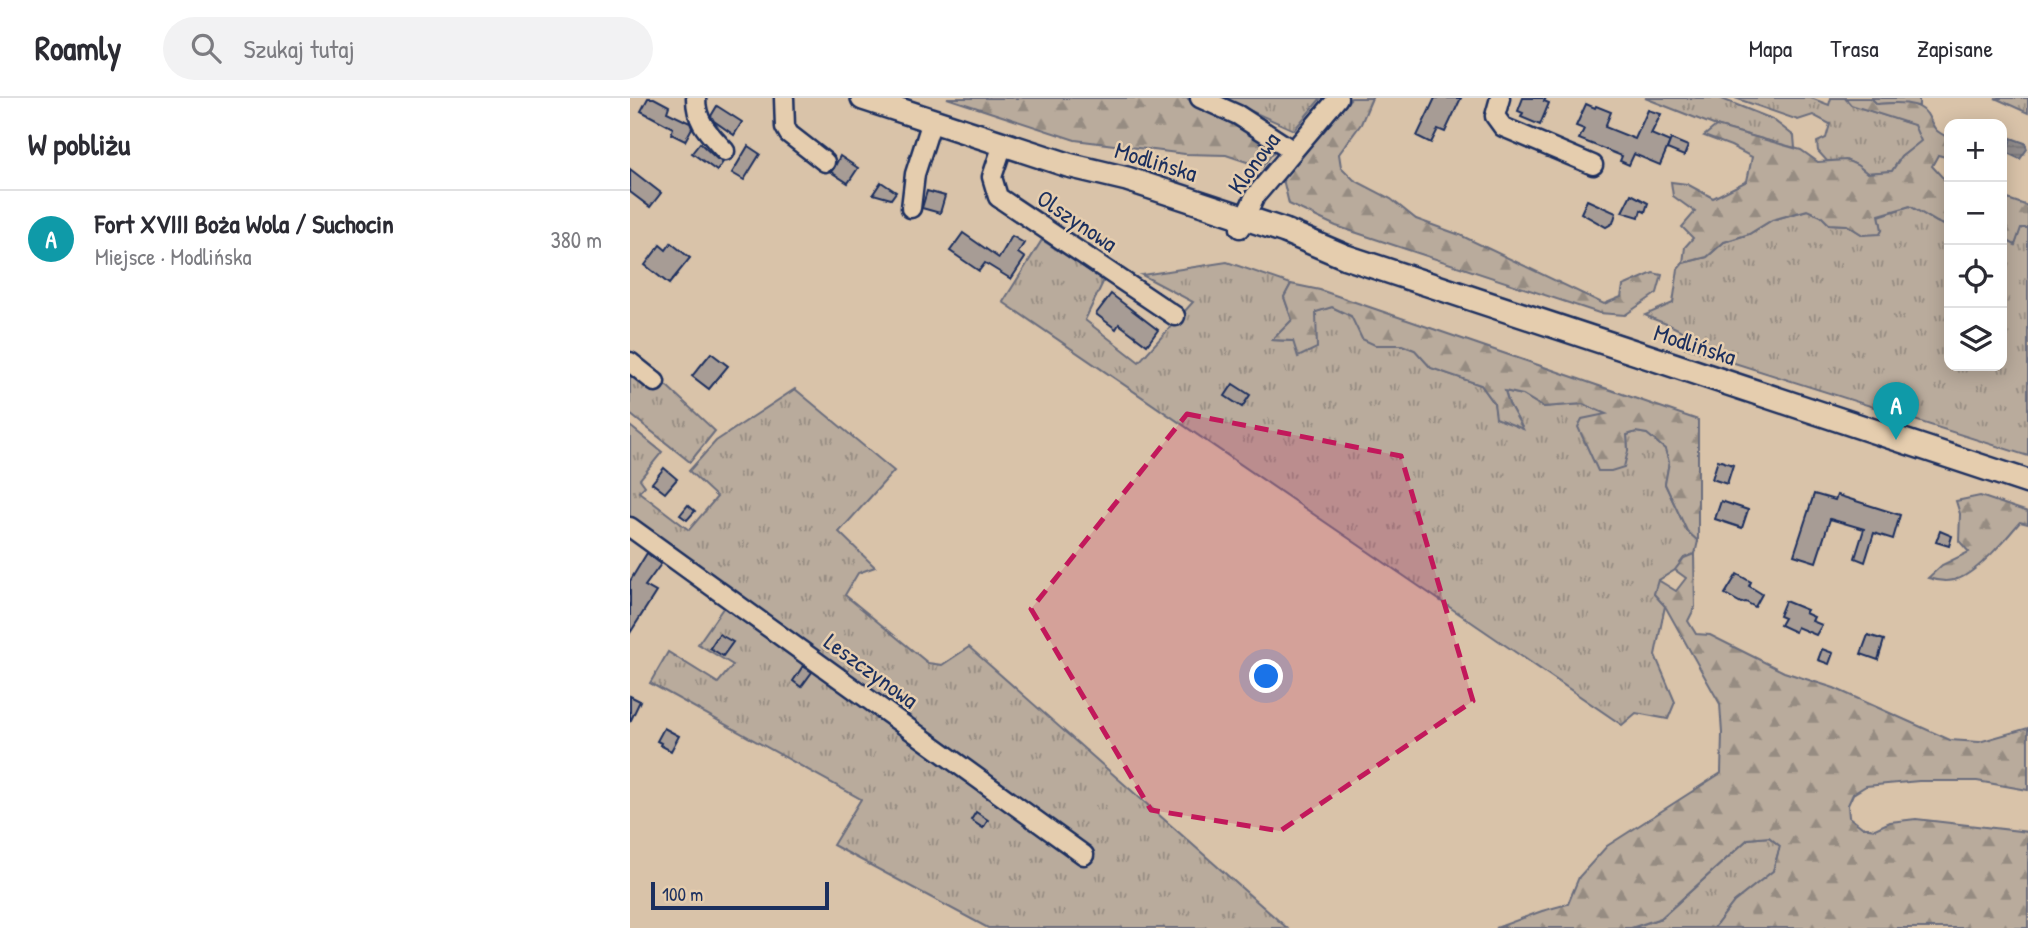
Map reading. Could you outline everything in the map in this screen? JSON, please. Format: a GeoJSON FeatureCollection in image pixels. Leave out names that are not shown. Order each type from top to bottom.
{"type":"FeatureCollection","features":[{"type":"Feature","properties":{"kind":"main road","name":"Modlińska"},"geometry":{"type":"LineString","coordinates":[[863,98],[1068,165],[1124,190],[1242,223],[1285,231],[1346,257],[2028,482]]}},
{"type":"Feature","properties":{"kind":"street"},"geometry":{"type":"LineString","coordinates":[[696,98],[699,122],[725,150]]}},
{"type":"Feature","properties":{"kind":"street"},"geometry":{"type":"LineString","coordinates":[[784,98],[785,127],[789,134],[825,162]]}},
{"type":"Feature","properties":{"kind":"street"},"geometry":{"type":"LineString","coordinates":[[1200,98],[1238,115],[1292,150]]}},
{"type":"Feature","properties":{"kind":"street","name":"Klonowa"},"geometry":{"type":"LineString","coordinates":[[1242,223],[1255,197],[1338,98]]}},
{"type":"Feature","properties":{"kind":"street"},"geometry":{"type":"LineString","coordinates":[[1500,98],[1495,116],[1503,127],[1593,165]]}},
{"type":"Feature","properties":{"kind":"street"},"geometry":{"type":"LineString","coordinates":[[911,208],[915,174],[932,121]]}},
{"type":"Feature","properties":{"kind":"street","name":"Olszynowa"},"geometry":{"type":"LineString","coordinates":[[1003,144],[992,177],[998,197],[1174,316]]}},
{"type":"Feature","properties":{"kind":"street"},"geometry":{"type":"LineString","coordinates":[[630,362],[655,383]]}},
{"type":"Feature","properties":{"kind":"street","name":"Leszczynowa"},"geometry":{"type":"LineString","coordinates":[[630,527],[1084,855]]}},
{"type":"Feature","properties":{"kind":"highlighted area"},"geometry":{"type":"Polygon","coordinates":[[[1187,414],[1401,456],[1473,701],[1280,831],[1151,810],[1031,609],[1187,414]]]}},
{"type":"Feature","properties":{"kind":"green space"},"geometry":{"type":"Polygon","coordinates":[[[947,98],[1186,98],[1276,149],[1262,167],[1226,155],[1185,154],[1075,140],[947,98]]]}},
{"type":"Feature","properties":{"kind":"green space"},"geometry":{"type":"Polygon","coordinates":[[[1222,98],[1321,98],[1294,130],[1222,98]]]}},
{"type":"Feature","properties":{"kind":"green space"},"geometry":{"type":"Polygon","coordinates":[[[1351,98],[1372,98],[1361,124],[1339,154],[1341,167],[1354,180],[1391,199],[1416,219],[1460,235],[1604,304],[1621,297],[1623,286],[1653,273],[1662,275],[1657,293],[1625,315],[1599,313],[1336,226],[1289,204],[1282,175],[1351,98]]]}},
{"type":"Feature","properties":{"kind":"green space"},"geometry":{"type":"Polygon","coordinates":[[[1645,98],[1727,98],[1722,99],[1772,119],[1794,136],[1795,148],[1716,126],[1645,98]]]}},
{"type":"Feature","properties":{"kind":"green space"},"geometry":{"type":"Polygon","coordinates":[[[1735,98],[1811,98],[1829,105],[1831,98],[1845,98],[1851,105],[1915,125],[1922,141],[1901,157],[1892,171],[1867,173],[1848,162],[1827,161],[1818,151],[1817,142],[1826,138],[1830,124],[1813,115],[1798,120],[1735,98]]]}},
{"type":"Feature","properties":{"kind":"green space"},"geometry":{"type":"Polygon","coordinates":[[[1845,98],[1871,98],[1877,104],[1904,103],[1918,106],[1927,114],[1933,126],[1944,135],[1944,157],[1938,155],[1932,166],[1944,178],[1944,225],[1910,206],[1879,215],[1882,230],[1880,234],[1863,235],[1847,225],[1829,224],[1821,216],[1807,210],[1772,220],[1749,234],[1724,242],[1707,257],[1683,263],[1685,247],[1693,238],[1682,227],[1695,212],[1673,196],[1671,182],[1687,184],[1713,198],[1747,181],[1752,157],[1704,136],[1716,126],[1801,150],[1818,162],[1846,160],[1867,173],[1892,171],[1901,157],[1921,141],[1914,125],[1851,105],[1845,98]]]}},
{"type":"Feature","properties":{"kind":"green space"},"geometry":{"type":"Polygon","coordinates":[[[1871,98],[1919,98],[1919,106],[1877,104],[1871,98]]]}},
{"type":"Feature","properties":{"kind":"green space"},"geometry":{"type":"Polygon","coordinates":[[[1995,98],[2028,98],[2028,113],[1995,98]]]}},
{"type":"Feature","properties":{"kind":"green space"},"geometry":{"type":"Polygon","coordinates":[[[2007,199],[2028,206],[2028,228],[2021,228],[2015,245],[2007,241],[2007,199]]]}},
{"type":"Feature","properties":{"kind":"green space"},"geometry":{"type":"Polygon","coordinates":[[[1910,206],[1944,225],[1944,371],[2007,371],[2007,240],[2015,244],[2021,227],[2028,228],[2028,456],[1684,347],[1683,332],[1645,315],[1673,303],[1678,269],[1683,263],[1707,257],[1724,242],[1749,234],[1772,220],[1808,210],[1821,216],[1829,224],[1847,225],[1863,235],[1882,230],[1879,216],[1910,206]]]}},
{"type":"Feature","properties":{"kind":"green space"},"geometry":{"type":"Polygon","coordinates":[[[1042,240],[1104,280],[1085,320],[1139,362],[1193,302],[1142,275],[1227,262],[1291,284],[1284,297],[1292,320],[1273,340],[1293,341],[1315,312],[1332,307],[1351,316],[1375,345],[1401,345],[1415,350],[1431,368],[1481,385],[1494,403],[1497,418],[1522,428],[1504,391],[1523,395],[1543,407],[1583,404],[1608,414],[1628,451],[1627,435],[1636,432],[1648,434],[1665,449],[1669,462],[1665,484],[1687,531],[1698,541],[1695,554],[1684,558],[1675,570],[1659,580],[1654,594],[1665,606],[1655,655],[1675,702],[1668,719],[1636,713],[1622,725],[1003,302],[1042,240]]]}},
{"type":"Feature","properties":{"kind":"green space"},"geometry":{"type":"Polygon","coordinates":[[[1291,284],[1320,290],[1698,420],[1698,541],[1687,531],[1665,484],[1669,462],[1665,449],[1647,434],[1636,432],[1627,435],[1628,451],[1624,467],[1598,471],[1578,427],[1582,419],[1606,414],[1583,404],[1543,407],[1523,395],[1505,391],[1523,429],[1496,418],[1494,403],[1481,385],[1431,368],[1415,350],[1402,345],[1375,345],[1362,339],[1351,316],[1332,307],[1316,312],[1317,348],[1298,357],[1293,341],[1272,340],[1292,320],[1284,297],[1291,284]]]}},
{"type":"Feature","properties":{"kind":"green space"},"geometry":{"type":"Polygon","coordinates":[[[633,372],[654,388],[667,386],[715,431],[690,462],[630,414],[630,377],[633,372]]]}},
{"type":"Feature","properties":{"kind":"green space"},"geometry":{"type":"Polygon","coordinates":[[[795,389],[894,471],[839,532],[875,567],[858,573],[845,595],[928,663],[942,665],[969,647],[1287,928],[988,928],[833,845],[861,799],[650,683],[668,652],[718,683],[733,665],[698,644],[728,601],[630,527],[630,426],[662,452],[640,479],[645,486],[639,492],[689,530],[717,497],[689,471],[716,441],[795,389]]]}},
{"type":"Feature","properties":{"kind":"green space"},"geometry":{"type":"Polygon","coordinates":[[[1980,496],[2028,512],[2028,524],[2020,522],[1975,569],[1956,580],[1940,581],[1928,578],[1942,565],[1969,552],[1959,541],[1960,514],[1956,501],[1980,496]]]}},
{"type":"Feature","properties":{"kind":"green space"},"geometry":{"type":"Polygon","coordinates":[[[1694,554],[1695,607],[1688,621],[1696,634],[1710,635],[1784,672],[1834,688],[1950,740],[1979,742],[2028,728],[2028,790],[1977,781],[1919,781],[1866,786],[1853,794],[1848,805],[1849,817],[1862,827],[1875,829],[1890,822],[1916,819],[2028,832],[2028,928],[1714,928],[1734,902],[1773,871],[1780,846],[1769,837],[1748,839],[1661,918],[1631,928],[1496,928],[1568,904],[1579,877],[1607,846],[1721,773],[1720,704],[1665,606],[1654,594],[1658,580],[1676,591],[1686,578],[1675,570],[1684,558],[1694,554]]]}},
{"type":"Feature","properties":{"kind":"green space"},"geometry":{"type":"Polygon","coordinates":[[[1769,837],[1780,846],[1773,871],[1734,902],[1714,928],[1631,928],[1661,918],[1748,839],[1769,837]]]}},
{"type":"Feature","properties":{"kind":"shaded area"},"geometry":{"type":"Polygon","coordinates":[[[2011,138],[2025,143],[2027,149],[2020,159],[2007,153],[2011,138]]]}},
{"type":"Feature","properties":{"kind":"building"},"geometry":{"type":"Polygon","coordinates":[[[648,98],[654,98],[669,106],[667,112],[690,123],[692,128],[685,141],[671,134],[673,128],[641,111],[648,98]]]}},
{"type":"Feature","properties":{"kind":"building"},"geometry":{"type":"Polygon","coordinates":[[[1435,98],[1461,98],[1445,132],[1438,129],[1431,143],[1417,136],[1435,98]]]}},
{"type":"Feature","properties":{"kind":"building"},"geometry":{"type":"Polygon","coordinates":[[[1523,98],[1546,98],[1544,101],[1549,103],[1540,125],[1521,117],[1523,113],[1518,111],[1523,98]]]}},
{"type":"Feature","properties":{"kind":"building"},"geometry":{"type":"Polygon","coordinates":[[[1586,104],[1611,112],[1605,127],[1635,139],[1648,110],[1661,114],[1651,134],[1670,142],[1660,165],[1634,154],[1629,165],[1620,161],[1622,156],[1579,139],[1584,129],[1576,126],[1586,104]]]}},
{"type":"Feature","properties":{"kind":"building"},"geometry":{"type":"Polygon","coordinates":[[[717,106],[742,122],[734,135],[711,116],[717,106]]]}},
{"type":"Feature","properties":{"kind":"building"},"geometry":{"type":"Polygon","coordinates":[[[1671,139],[1688,146],[1684,156],[1667,149],[1671,139]]]}},
{"type":"Feature","properties":{"kind":"building"},"geometry":{"type":"Polygon","coordinates":[[[700,143],[723,162],[717,171],[692,153],[700,143]]]}},
{"type":"Feature","properties":{"kind":"building"},"geometry":{"type":"Polygon","coordinates":[[[748,146],[760,154],[744,180],[732,173],[748,146]]]}},
{"type":"Feature","properties":{"kind":"building"},"geometry":{"type":"Polygon","coordinates":[[[840,156],[858,168],[848,183],[831,172],[840,156]]]}},
{"type":"Feature","properties":{"kind":"building"},"geometry":{"type":"Polygon","coordinates":[[[630,169],[661,193],[650,207],[630,192],[630,169]]]}},
{"type":"Feature","properties":{"kind":"building"},"geometry":{"type":"Polygon","coordinates":[[[881,182],[896,192],[891,199],[873,194],[881,182]]]}},
{"type":"Feature","properties":{"kind":"building"},"geometry":{"type":"Polygon","coordinates":[[[927,191],[945,196],[940,213],[922,208],[927,191]]]}},
{"type":"Feature","properties":{"kind":"building"},"geometry":{"type":"Polygon","coordinates":[[[1631,194],[1648,203],[1645,212],[1641,210],[1639,217],[1622,212],[1631,194]]]}},
{"type":"Feature","properties":{"kind":"building"},"geometry":{"type":"Polygon","coordinates":[[[1587,200],[1616,213],[1613,223],[1606,227],[1581,213],[1587,200]]]}},
{"type":"Feature","properties":{"kind":"building"},"geometry":{"type":"Polygon","coordinates":[[[963,233],[999,258],[1012,236],[1024,243],[1018,253],[1025,258],[1011,279],[985,263],[979,271],[950,251],[963,233]]]}},
{"type":"Feature","properties":{"kind":"building"},"geometry":{"type":"Polygon","coordinates":[[[671,243],[690,258],[669,284],[645,265],[660,245],[666,250],[671,243]]]}},
{"type":"Feature","properties":{"kind":"building"},"geometry":{"type":"Polygon","coordinates":[[[1111,294],[1158,330],[1147,345],[1119,324],[1116,329],[1096,314],[1111,294]]]}},
{"type":"Feature","properties":{"kind":"building"},"geometry":{"type":"Polygon","coordinates":[[[711,353],[728,366],[709,389],[692,376],[711,353]]]}},
{"type":"Feature","properties":{"kind":"building"},"geometry":{"type":"Polygon","coordinates":[[[1233,384],[1250,395],[1242,407],[1225,396],[1233,384]]]}},
{"type":"Feature","properties":{"kind":"building"},"geometry":{"type":"Polygon","coordinates":[[[1718,460],[1733,465],[1727,484],[1712,479],[1718,460]]]}},
{"type":"Feature","properties":{"kind":"building"},"geometry":{"type":"Polygon","coordinates":[[[664,468],[677,479],[665,493],[652,483],[664,468]]]}},
{"type":"Feature","properties":{"kind":"building"},"geometry":{"type":"Polygon","coordinates":[[[1814,494],[1835,500],[1837,495],[1900,515],[1893,539],[1874,533],[1865,562],[1855,558],[1864,529],[1830,519],[1816,562],[1794,555],[1814,494]]]}},
{"type":"Feature","properties":{"kind":"building"},"geometry":{"type":"Polygon","coordinates":[[[1721,501],[1748,510],[1742,528],[1715,519],[1721,501]]]}},
{"type":"Feature","properties":{"kind":"building"},"geometry":{"type":"Polygon","coordinates":[[[688,505],[695,511],[687,520],[680,515],[688,505]]]}},
{"type":"Feature","properties":{"kind":"building"},"geometry":{"type":"Polygon","coordinates":[[[1940,531],[1952,536],[1949,546],[1936,542],[1940,531]]]}},
{"type":"Feature","properties":{"kind":"building"},"geometry":{"type":"Polygon","coordinates":[[[647,553],[661,564],[645,586],[656,592],[630,633],[630,581],[647,553]]]}},
{"type":"Feature","properties":{"kind":"building"},"geometry":{"type":"Polygon","coordinates":[[[1737,574],[1751,582],[1749,586],[1762,594],[1755,607],[1725,594],[1737,574]]]}},
{"type":"Feature","properties":{"kind":"building"},"geometry":{"type":"Polygon","coordinates":[[[1785,601],[1807,610],[1805,613],[1814,617],[1812,621],[1822,625],[1816,635],[1797,627],[1795,632],[1780,625],[1784,618],[1779,616],[1785,601]]]}},
{"type":"Feature","properties":{"kind":"building"},"geometry":{"type":"Polygon","coordinates":[[[719,634],[733,642],[723,656],[710,648],[719,634]]]}},
{"type":"Feature","properties":{"kind":"building"},"geometry":{"type":"Polygon","coordinates":[[[1868,635],[1884,640],[1878,660],[1861,654],[1868,635]]]}},
{"type":"Feature","properties":{"kind":"building"},"geometry":{"type":"Polygon","coordinates":[[[1822,649],[1833,653],[1829,664],[1818,660],[1822,649]]]}},
{"type":"Feature","properties":{"kind":"building"},"geometry":{"type":"Polygon","coordinates":[[[803,666],[812,672],[801,687],[793,681],[803,666]]]}},
{"type":"Feature","properties":{"kind":"building"},"geometry":{"type":"Polygon","coordinates":[[[630,696],[640,701],[630,722],[630,696]]]}},
{"type":"Feature","properties":{"kind":"building"},"geometry":{"type":"Polygon","coordinates":[[[664,728],[679,736],[671,751],[657,741],[664,728]]]}},
{"type":"Feature","properties":{"kind":"building"},"geometry":{"type":"Polygon","coordinates":[[[976,812],[988,820],[983,828],[971,820],[976,812]]]}},
{"type":"Feature","properties":{"kind":"place","name":"Fort XVIII Boża Wola / Suchocin"},"geometry":{"type":"Point","coordinates":[1896,440]}}]}
